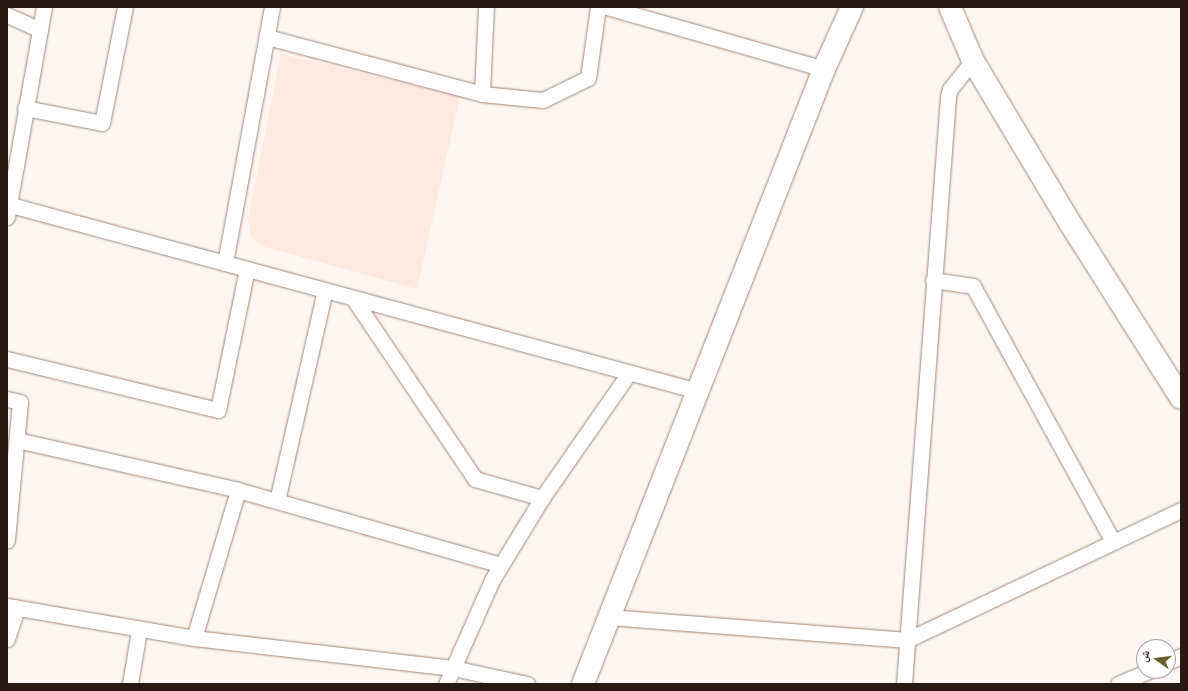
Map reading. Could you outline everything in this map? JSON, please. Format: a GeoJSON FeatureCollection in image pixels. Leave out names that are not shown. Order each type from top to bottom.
{"type":"FeatureCollection","features":[{"type":"Feature","properties":{"kind":"main road"},"geometry":{"type":"LineString","coordinates":[[583,684],[824,69],[852,7]]}},
{"type":"Feature","properties":{"kind":"main road"},"geometry":{"type":"LineString","coordinates":[[944,8],[973,61],[1070,223],[1181,398]]}},
{"type":"Feature","properties":{"kind":"street"},"geometry":{"type":"LineString","coordinates":[[7,217],[7,204],[44,7]]}},
{"type":"Feature","properties":{"kind":"street"},"geometry":{"type":"LineString","coordinates":[[26,108],[102,123],[125,7]]}},
{"type":"Feature","properties":{"kind":"street"},"geometry":{"type":"LineString","coordinates":[[225,263],[272,7]]}},
{"type":"Feature","properties":{"kind":"street"},"geometry":{"type":"LineString","coordinates":[[482,94],[486,7]]}},
{"type":"Feature","properties":{"kind":"street"},"geometry":{"type":"LineString","coordinates":[[267,37],[482,94],[542,100],[588,78],[598,7]]}},
{"type":"Feature","properties":{"kind":"street"},"geometry":{"type":"LineString","coordinates":[[607,7],[824,69]]}},
{"type":"Feature","properties":{"kind":"street"},"geometry":{"type":"LineString","coordinates":[[7,15],[40,30]]}},
{"type":"Feature","properties":{"kind":"street"},"geometry":{"type":"LineString","coordinates":[[904,684],[933,280],[948,97],[950,89],[973,61]]}},
{"type":"Feature","properties":{"kind":"street"},"geometry":{"type":"LineString","coordinates":[[7,204],[698,391]]}},
{"type":"Feature","properties":{"kind":"street"},"geometry":{"type":"LineString","coordinates":[[7,359],[218,410],[247,269]]}},
{"type":"Feature","properties":{"kind":"street"},"geometry":{"type":"LineString","coordinates":[[933,280],[973,286],[1114,542]]}},
{"type":"Feature","properties":{"kind":"street"},"geometry":{"type":"LineString","coordinates":[[277,501],[325,290]]}},
{"type":"Feature","properties":{"kind":"street"},"geometry":{"type":"LineString","coordinates":[[353,298],[475,479],[542,498]]}},
{"type":"Feature","properties":{"kind":"street"},"geometry":{"type":"LineString","coordinates":[[446,684],[492,580],[542,498],[629,373]]}},
{"type":"Feature","properties":{"kind":"street"},"geometry":{"type":"LineString","coordinates":[[7,399],[20,402],[7,540]]}},
{"type":"Feature","properties":{"kind":"street"},"geometry":{"type":"LineString","coordinates":[[17,440],[238,490],[501,565]]}},
{"type":"Feature","properties":{"kind":"street"},"geometry":{"type":"LineString","coordinates":[[194,638],[238,490]]}},
{"type":"Feature","properties":{"kind":"street"},"geometry":{"type":"LineString","coordinates":[[609,617],[907,640],[1181,510]]}},
{"type":"Feature","properties":{"kind":"street"},"geometry":{"type":"LineString","coordinates":[[7,640],[12,607],[194,638],[453,668],[527,684]]}},
{"type":"Feature","properties":{"kind":"street"},"geometry":{"type":"LineString","coordinates":[[130,684],[140,630]]}},
{"type":"Feature","properties":{"kind":"street"},"geometry":{"type":"LineString","coordinates":[[1118,684],[1136,678]]}},
{"type":"Feature","properties":{"kind":"shaded area"},"geometry":{"type":"Polygon","coordinates":[[[281,54],[460,96],[417,289],[262,246],[251,237],[248,220],[281,54]]]}}]}
